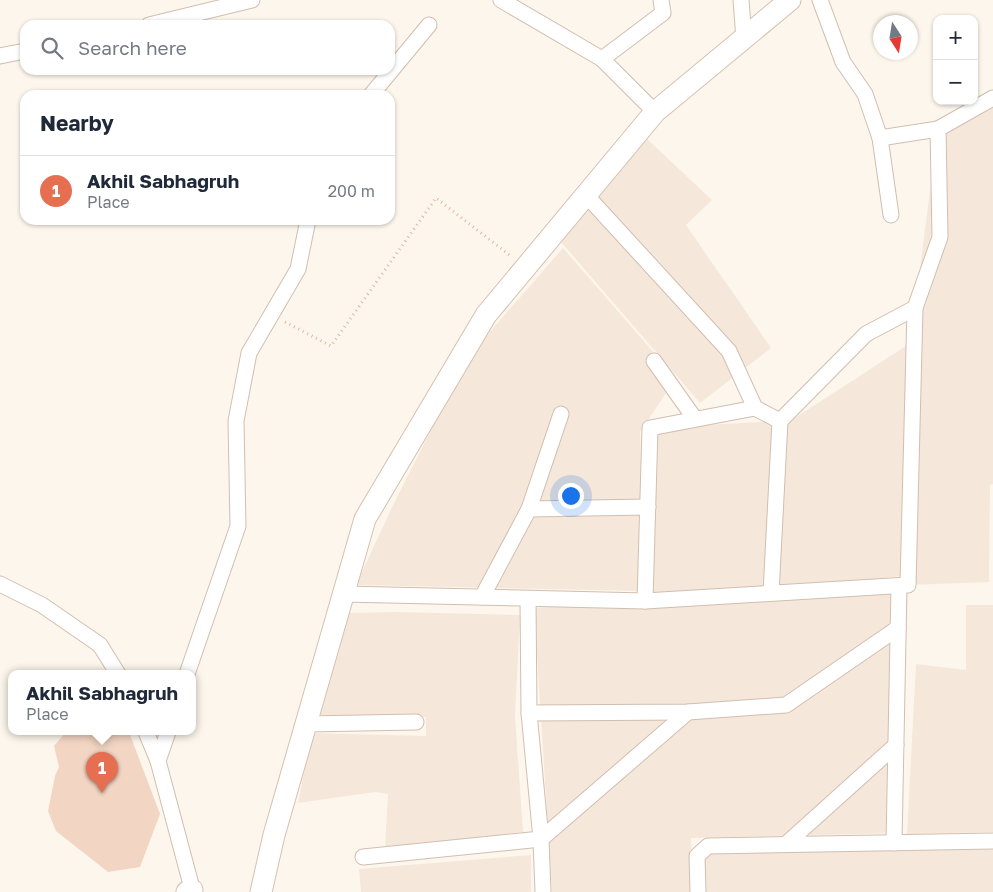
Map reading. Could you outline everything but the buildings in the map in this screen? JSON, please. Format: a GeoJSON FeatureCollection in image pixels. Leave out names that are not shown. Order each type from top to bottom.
{"type":"FeatureCollection","features":[{"type":"Feature","properties":{"kind":"main road"},"geometry":{"type":"LineString","coordinates":[[261,892],[274,835],[365,519],[486,316],[655,112],[790,0]]}},
{"type":"Feature","properties":{"kind":"street"},"geometry":{"type":"LineString","coordinates":[[170,20],[252,0]]}},
{"type":"Feature","properties":{"kind":"street"},"geometry":{"type":"LineString","coordinates":[[501,0],[602,59],[655,112]]}},
{"type":"Feature","properties":{"kind":"street"},"geometry":{"type":"LineString","coordinates":[[602,59],[663,12],[661,0]]}},
{"type":"Feature","properties":{"kind":"street"},"geometry":{"type":"LineString","coordinates":[[740,0],[744,39]]}},
{"type":"Feature","properties":{"kind":"street"},"geometry":{"type":"LineString","coordinates":[[820,0],[842,62],[865,94],[880,138],[890,214]]}},
{"type":"Feature","properties":{"kind":"street"},"geometry":{"type":"LineString","coordinates":[[395,66],[429,25]]}},
{"type":"Feature","properties":{"kind":"street"},"geometry":{"type":"LineString","coordinates":[[0,56],[20,52]]}},
{"type":"Feature","properties":{"kind":"street"},"geometry":{"type":"LineString","coordinates":[[375,90],[388,75]]}},
{"type":"Feature","properties":{"kind":"street"},"geometry":{"type":"LineString","coordinates":[[880,138],[938,129],[993,98]]}},
{"type":"Feature","properties":{"kind":"street"},"geometry":{"type":"LineString","coordinates":[[343,594],[645,601],[908,585],[915,308],[940,237],[938,129]]}},
{"type":"Feature","properties":{"kind":"street"},"geometry":{"type":"LineString","coordinates":[[586,195],[729,351],[755,408]]}},
{"type":"Feature","properties":{"kind":"street"},"geometry":{"type":"LineString","coordinates":[[188,670],[238,526],[236,421],[249,353],[298,269],[307,225]]}},
{"type":"Feature","properties":{"kind":"street"},"geometry":{"type":"LineString","coordinates":[[771,594],[780,421],[866,334],[915,308]]}},
{"type":"Feature","properties":{"kind":"street"},"geometry":{"type":"LineString","coordinates":[[654,361],[695,419]]}},
{"type":"Feature","properties":{"kind":"street"},"geometry":{"type":"LineString","coordinates":[[645,601],[650,428],[755,408],[780,421]]}},
{"type":"Feature","properties":{"kind":"street"},"geometry":{"type":"LineString","coordinates":[[482,597],[529,509],[561,414]]}},
{"type":"Feature","properties":{"kind":"street"},"geometry":{"type":"LineString","coordinates":[[529,509],[648,507]]}},
{"type":"Feature","properties":{"kind":"street"},"geometry":{"type":"LineString","coordinates":[[0,584],[42,605],[100,644],[116,670]]}},
{"type":"Feature","properties":{"kind":"street"},"geometry":{"type":"LineString","coordinates":[[894,842],[899,586]]}},
{"type":"Feature","properties":{"kind":"street"},"geometry":{"type":"LineString","coordinates":[[528,599],[529,713],[541,839],[543,892]]}},
{"type":"Feature","properties":{"kind":"street"},"geometry":{"type":"LineString","coordinates":[[529,713],[688,712],[786,705],[898,628]]}},
{"type":"Feature","properties":{"kind":"street"},"geometry":{"type":"LineString","coordinates":[[363,857],[541,839],[688,712]]}},
{"type":"Feature","properties":{"kind":"street"},"geometry":{"type":"LineString","coordinates":[[306,724],[416,722]]}},
{"type":"Feature","properties":{"kind":"street"},"geometry":{"type":"LineString","coordinates":[[147,735],[158,761],[190,891]]}},
{"type":"Feature","properties":{"kind":"street"},"geometry":{"type":"LineString","coordinates":[[158,761],[167,735]]}},
{"type":"Feature","properties":{"kind":"street"},"geometry":{"type":"LineString","coordinates":[[786,844],[896,745]]}},
{"type":"Feature","properties":{"kind":"street"},"geometry":{"type":"LineString","coordinates":[[698,892],[697,856],[708,846],[993,841]]}},
{"type":"Feature","properties":{"kind":"path"},"geometry":{"type":"LineString","coordinates":[[271,314],[330,346],[436,198],[526,268]]}},
{"type":"Feature","properties":{"kind":"shaded area"},"geometry":{"type":"Polygon","coordinates":[[[993,101],[993,484],[990,485],[989,582],[908,585],[915,308],[938,129],[993,101]]]}},
{"type":"Feature","properties":{"kind":"shaded area"},"geometry":{"type":"Polygon","coordinates":[[[647,139],[712,200],[686,225],[771,348],[700,403],[561,242],[647,139]]]}},
{"type":"Feature","properties":{"kind":"shaded area"},"geometry":{"type":"Polygon","coordinates":[[[563,248],[676,378],[640,432],[641,466],[648,503],[650,428],[780,421],[766,589],[650,596],[643,591],[356,585],[394,503],[468,357],[563,248]]]}},
{"type":"Feature","properties":{"kind":"shaded area"},"geometry":{"type":"Polygon","coordinates":[[[906,346],[901,576],[778,589],[784,425],[906,346]]]}},
{"type":"Feature","properties":{"kind":"shaded area"},"geometry":{"type":"Polygon","coordinates":[[[908,585],[900,833],[691,838],[692,892],[552,892],[534,608],[908,585]]]}},
{"type":"Feature","properties":{"kind":"shaded area"},"geometry":{"type":"Polygon","coordinates":[[[966,605],[993,605],[993,832],[907,834],[916,664],[966,670],[966,605]]]}},
{"type":"Feature","properties":{"kind":"shaded area"},"geometry":{"type":"Polygon","coordinates":[[[395,612],[520,615],[515,716],[523,832],[385,848],[388,794],[375,792],[298,803],[312,733],[426,736],[426,717],[317,715],[347,613],[395,612]]]}},
{"type":"Feature","properties":{"kind":"shaded area"},"geometry":{"type":"Polygon","coordinates":[[[993,846],[993,892],[705,892],[705,854],[993,846]]]}},
{"type":"Feature","properties":{"kind":"shaded area"},"geometry":{"type":"Polygon","coordinates":[[[531,855],[531,892],[361,892],[359,869],[531,855]]]}},
{"type":"Feature","properties":{"kind":"place","name":"Akhil Sabhagruh"},"geometry":{"type":"Point","coordinates":[102,793]}}]}
